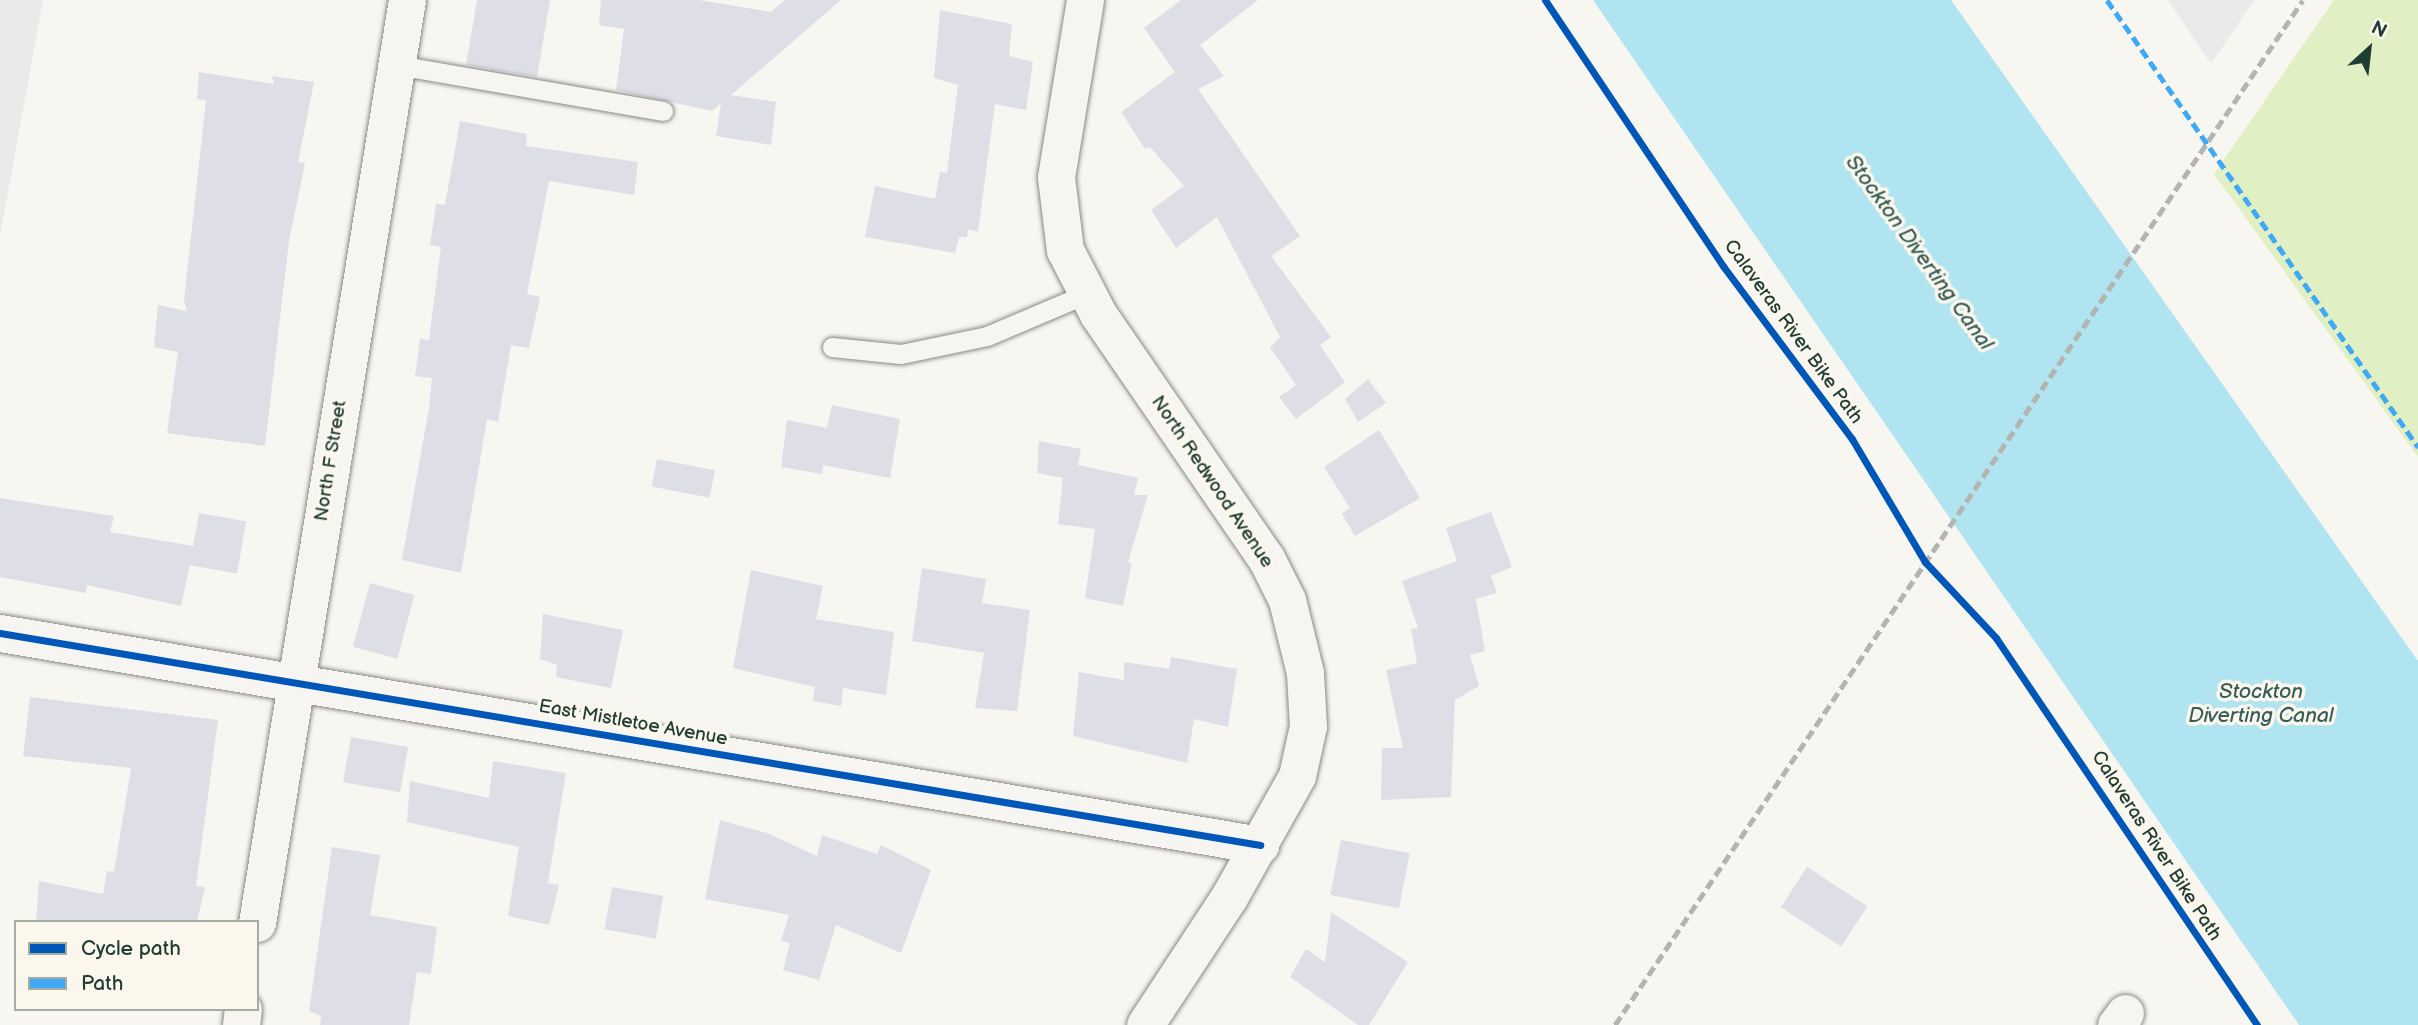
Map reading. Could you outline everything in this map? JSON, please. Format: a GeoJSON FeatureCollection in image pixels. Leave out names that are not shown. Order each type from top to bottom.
{"type":"FeatureCollection","features":[{"type":"Feature","properties":{"kind":"street","name":"North F Street"},"geometry":{"type":"LineString","coordinates":[[257,920],[294,682],[407,0]]}},
{"type":"Feature","properties":{"kind":"street","name":"North Redwood Avenue"},"geometry":{"type":"LineString","coordinates":[[1085,0],[1056,177],[1065,250],[1086,294],[1266,558],[1291,612],[1305,673],[1305,748],[1297,776],[1260,845],[1145,1025]]}},
{"type":"Feature","properties":{"kind":"street","name":"East Mistletoe Avenue"},"geometry":{"type":"LineString","coordinates":[[0,633],[1260,845]]}},
{"type":"Feature","properties":{"kind":"lane"},"geometry":{"type":"LineString","coordinates":[[397,65],[663,111]]}},
{"type":"Feature","properties":{"kind":"lane"},"geometry":{"type":"LineString","coordinates":[[832,347],[901,354],[950,344],[986,336],[1086,294]]}},
{"type":"Feature","properties":{"kind":"shaded area"},"geometry":{"type":"Polygon","coordinates":[[[0,0],[43,0],[0,236],[0,0]]]}},
{"type":"Feature","properties":{"kind":"shaded area"},"geometry":{"type":"Polygon","coordinates":[[[2168,0],[2254,0],[2211,64],[2168,0]]]}},
{"type":"Feature","properties":{"kind":"green space"},"geometry":{"type":"Polygon","coordinates":[[[2334,0],[2418,0],[2418,457],[2214,174],[2334,0]]]}},
{"type":"Feature","properties":{"kind":"water","name":"Stockton Diverting Canal"},"geometry":{"type":"Polygon","coordinates":[[[1593,0],[1951,0],[2418,661],[2418,1025],[2299,1025],[1593,0]]]}},
{"type":"Feature","properties":{"kind":"building"},"geometry":{"type":"Polygon","coordinates":[[[477,0],[550,0],[537,77],[466,65],[477,0]]]}},
{"type":"Feature","properties":{"kind":"building"},"geometry":{"type":"Polygon","coordinates":[[[601,0],[699,0],[771,12],[785,0],[841,0],[731,95],[776,102],[771,145],[716,136],[721,103],[712,111],[616,90],[624,29],[599,25],[601,0]]]}},
{"type":"Feature","properties":{"kind":"building"},"geometry":{"type":"Polygon","coordinates":[[[1181,0],[1258,0],[1200,45],[1224,76],[1198,89],[1300,236],[1271,256],[1331,337],[1320,345],[1345,382],[1296,419],[1279,397],[1296,385],[1270,347],[1280,337],[1217,217],[1176,248],[1151,210],[1184,186],[1150,147],[1145,149],[1121,112],[1175,72],[1144,28],[1181,0]]]}},
{"type":"Feature","properties":{"kind":"building"},"geometry":{"type":"Polygon","coordinates":[[[940,10],[1012,24],[1009,56],[1033,62],[1026,110],[995,104],[978,232],[968,229],[967,237],[959,237],[955,253],[865,237],[875,186],[935,199],[940,172],[947,173],[958,85],[934,78],[940,10]]]}},
{"type":"Feature","properties":{"kind":"building"},"geometry":{"type":"Polygon","coordinates":[[[199,72],[274,84],[272,76],[314,82],[298,162],[305,163],[289,241],[265,446],[167,433],[178,352],[154,347],[158,305],[187,311],[184,300],[206,100],[197,99],[199,72]]]}},
{"type":"Feature","properties":{"kind":"building"},"geometry":{"type":"Polygon","coordinates":[[[460,121],[527,134],[526,146],[638,162],[634,195],[549,181],[527,294],[540,297],[529,348],[511,345],[498,422],[487,419],[461,573],[402,560],[432,378],[415,376],[420,339],[429,340],[441,247],[430,245],[436,204],[445,205],[460,121]]]}},
{"type":"Feature","properties":{"kind":"building"},"geometry":{"type":"Polygon","coordinates":[[[1368,379],[1386,403],[1358,422],[1345,399],[1368,379]]]}},
{"type":"Feature","properties":{"kind":"building"},"geometry":{"type":"Polygon","coordinates":[[[832,405],[900,419],[890,478],[823,465],[822,474],[781,467],[787,420],[827,428],[832,405]]]}},
{"type":"Feature","properties":{"kind":"building"},"geometry":{"type":"Polygon","coordinates":[[[1379,430],[1420,498],[1355,536],[1342,514],[1350,508],[1324,467],[1379,430]]]}},
{"type":"Feature","properties":{"kind":"building"},"geometry":{"type":"Polygon","coordinates":[[[1039,441],[1081,449],[1078,465],[1138,478],[1134,495],[1148,495],[1128,562],[1132,563],[1123,606],[1085,598],[1095,529],[1058,524],[1063,478],[1037,473],[1039,441]]]}},
{"type":"Feature","properties":{"kind":"building"},"geometry":{"type":"Polygon","coordinates":[[[657,459],[715,470],[710,498],[652,486],[657,459]]]}},
{"type":"Feature","properties":{"kind":"building"},"geometry":{"type":"Polygon","coordinates":[[[0,498],[114,516],[110,532],[194,546],[181,606],[87,585],[86,593],[0,577],[0,498]]]}},
{"type":"Feature","properties":{"kind":"building"},"geometry":{"type":"Polygon","coordinates":[[[1491,512],[1512,567],[1491,576],[1497,593],[1476,599],[1485,651],[1470,655],[1479,686],[1455,700],[1451,797],[1381,800],[1382,748],[1403,748],[1386,670],[1417,663],[1411,629],[1418,628],[1402,581],[1457,561],[1446,528],[1491,512]]]}},
{"type":"Feature","properties":{"kind":"building"},"geometry":{"type":"Polygon","coordinates":[[[199,513],[246,521],[237,574],[190,565],[199,513]]]}},
{"type":"Feature","properties":{"kind":"building"},"geometry":{"type":"Polygon","coordinates":[[[922,568],[986,579],[982,603],[1030,610],[1017,711],[975,708],[984,653],[912,641],[922,568]]]}},
{"type":"Feature","properties":{"kind":"building"},"geometry":{"type":"Polygon","coordinates":[[[751,570],[823,586],[816,619],[894,632],[886,695],[843,688],[841,706],[813,701],[815,687],[733,668],[751,570]]]}},
{"type":"Feature","properties":{"kind":"building"},"geometry":{"type":"Polygon","coordinates":[[[370,583],[414,595],[397,659],[353,647],[370,583]]]}},
{"type":"Feature","properties":{"kind":"building"},"geometry":{"type":"Polygon","coordinates":[[[543,614],[623,630],[611,688],[556,677],[557,665],[540,659],[543,614]]]}},
{"type":"Feature","properties":{"kind":"building"},"geometry":{"type":"Polygon","coordinates":[[[1171,657],[1237,669],[1228,727],[1194,719],[1187,763],[1073,736],[1079,672],[1124,680],[1124,662],[1169,669],[1171,657]]]}},
{"type":"Feature","properties":{"kind":"building"},"geometry":{"type":"Polygon","coordinates":[[[30,697],[218,720],[196,886],[205,887],[197,920],[36,920],[39,881],[103,894],[107,871],[114,872],[131,768],[23,756],[30,697]]]}},
{"type":"Feature","properties":{"kind":"building"},"geometry":{"type":"Polygon","coordinates":[[[351,737],[408,747],[400,792],[343,782],[351,737]]]}},
{"type":"Feature","properties":{"kind":"building"},"geometry":{"type":"Polygon","coordinates":[[[493,761],[566,773],[548,883],[559,885],[549,925],[508,916],[519,847],[407,822],[410,781],[489,798],[493,761]]]}},
{"type":"Feature","properties":{"kind":"building"},"geometry":{"type":"Polygon","coordinates":[[[720,820],[767,833],[817,856],[822,835],[877,854],[881,845],[931,870],[901,953],[836,925],[819,980],[783,970],[790,943],[781,941],[789,915],[705,899],[720,820]]]}},
{"type":"Feature","properties":{"kind":"building"},"geometry":{"type":"Polygon","coordinates":[[[1341,840],[1410,853],[1399,908],[1330,895],[1341,840]]]}},
{"type":"Feature","properties":{"kind":"building"},"geometry":{"type":"Polygon","coordinates":[[[332,847],[380,855],[370,915],[437,927],[431,974],[417,972],[409,1025],[320,1025],[321,1016],[309,1011],[332,847]]]}},
{"type":"Feature","properties":{"kind":"building"},"geometry":{"type":"Polygon","coordinates":[[[1807,867],[1867,906],[1841,946],[1781,907],[1807,867]]]}},
{"type":"Feature","properties":{"kind":"building"},"geometry":{"type":"Polygon","coordinates":[[[612,887],[663,896],[656,938],[605,929],[612,887]]]}},
{"type":"Feature","properties":{"kind":"building"},"geometry":{"type":"Polygon","coordinates":[[[1331,912],[1408,962],[1369,1025],[1358,1025],[1290,977],[1306,949],[1325,962],[1331,912]]]}},
{"type":"Feature","properties":{"kind":"railway"},"geometry":{"type":"LineString","coordinates":[[1615,1025],[2303,0]]}},
{"type":"Feature","properties":{"kind":"marked path"},"geometry":{"type":"LineString","coordinates":[[2107,0],[2418,447]]}},
{"type":"Feature","properties":{"kind":"cycle path","name":"Calaveras River Bike Path"},"geometry":{"type":"LineString","coordinates":[[1545,0],[1723,266],[1852,439],[1925,562],[1996,638],[2257,1025]]}},
{"type":"Feature","properties":{"kind":"cycle path"},"geometry":{"type":"LineString","coordinates":[[0,633],[1260,845]]}}]}
